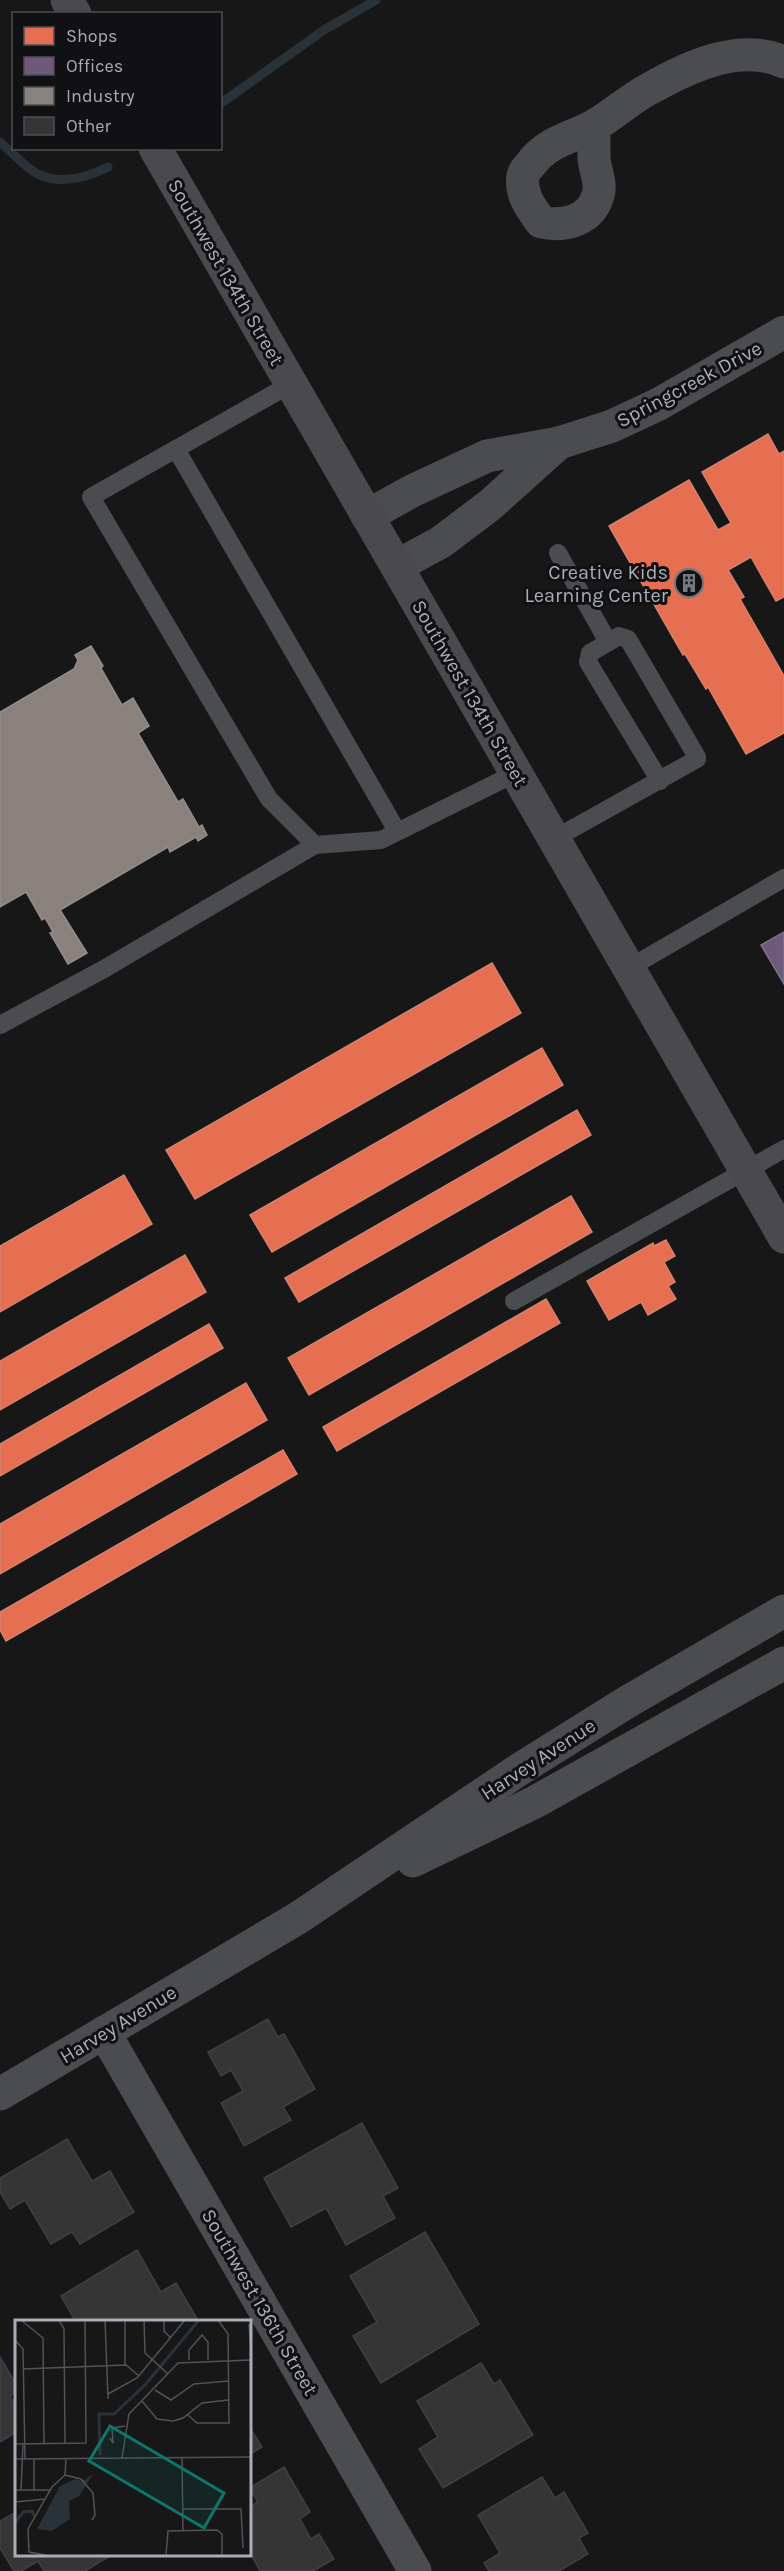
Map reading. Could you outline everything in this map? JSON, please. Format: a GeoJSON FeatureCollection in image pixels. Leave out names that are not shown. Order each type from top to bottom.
{"type":"FeatureCollection","features":[{"type":"Feature","properties":{"kind":"main road","name":"Southwest 134th Street"},"geometry":{"type":"LineString","coordinates":[[156,150],[784,1238]]}},
{"type":"Feature","properties":{"kind":"street"},"geometry":{"type":"LineString","coordinates":[[594,126],[648,89],[693,68],[735,55],[770,56],[784,62]]}},
{"type":"Feature","properties":{"kind":"street","name":"Springcreek Drive"},"geometry":{"type":"LineString","coordinates":[[367,516],[412,491],[487,456],[559,443],[612,426],[659,404],[784,332]]}},
{"type":"Feature","properties":{"kind":"street","name":"Springcreek Drive"},"geometry":{"type":"LineString","coordinates":[[397,566],[441,542],[490,505],[559,443]]}},
{"type":"Feature","properties":{"kind":"street","name":"Harvey Avenue"},"geometry":{"type":"LineString","coordinates":[[0,2094],[298,1918],[539,1757],[627,1702],[784,1611]]}},
{"type":"Feature","properties":{"kind":"street","name":"Harvey Avenue"},"geometry":{"type":"LineString","coordinates":[[298,1918],[535,1802],[784,1664]]}},
{"type":"Feature","properties":{"kind":"street","name":"Southwest 136th Street"},"geometry":{"type":"LineString","coordinates":[[104,2032],[416,2571]]}},
{"type":"Feature","properties":{"kind":"lane"},"geometry":{"type":"LineString","coordinates":[[291,384],[91,497],[269,799],[315,844]]}},
{"type":"Feature","properties":{"kind":"lane"},"geometry":{"type":"LineString","coordinates":[[176,449],[397,831]]}},
{"type":"Feature","properties":{"kind":"lane"},"geometry":{"type":"LineString","coordinates":[[558,553],[608,642]]}},
{"type":"Feature","properties":{"kind":"lane"},"geometry":{"type":"LineString","coordinates":[[554,839],[660,781],[694,761],[697,756],[628,639],[619,636],[590,653],[588,662],[660,781]]}},
{"type":"Feature","properties":{"kind":"lane"},"geometry":{"type":"LineString","coordinates":[[0,1025],[104,969],[315,844],[381,840],[516,773]]}},
{"type":"Feature","properties":{"kind":"lane"},"geometry":{"type":"LineString","coordinates":[[629,968],[784,878]]}},
{"type":"Feature","properties":{"kind":"lane"},"geometry":{"type":"LineString","coordinates":[[514,1301],[784,1149]]}},
{"type":"Feature","properties":{"kind":"building: Shops","name":"Creative Kids Learning Center"},"geometry":{"type":"Polygon","coordinates":[[[768,434],[779,454],[784,451],[784,597],[776,601],[751,557],[728,570],[744,597],[740,599],[784,676],[784,733],[746,754],[708,687],[706,689],[685,654],[683,655],[609,526],[689,480],[718,530],[731,523],[702,472],[768,434]]]}},
{"type":"Feature","properties":{"kind":"building: Shops"},"geometry":{"type":"Polygon","coordinates":[[[492,963],[521,1013],[195,1199],[166,1150],[492,963]]]}},
{"type":"Feature","properties":{"kind":"building: Shops"},"geometry":{"type":"Polygon","coordinates":[[[542,1048],[563,1085],[272,1252],[250,1215],[542,1048]]]}},
{"type":"Feature","properties":{"kind":"building: Shops"},"geometry":{"type":"Polygon","coordinates":[[[577,1110],[591,1135],[299,1302],[285,1278],[577,1110]]]}},
{"type":"Feature","properties":{"kind":"building: Shops"},"geometry":{"type":"Polygon","coordinates":[[[124,1175],[152,1224],[0,1312],[0,1246],[124,1175]]]}},
{"type":"Feature","properties":{"kind":"building: Shops"},"geometry":{"type":"Polygon","coordinates":[[[571,1196],[592,1232],[309,1395],[288,1358],[571,1196]]]}},
{"type":"Feature","properties":{"kind":"building: Shops"},"geometry":{"type":"Polygon","coordinates":[[[666,1240],[675,1256],[664,1262],[675,1282],[668,1286],[676,1299],[648,1315],[641,1302],[609,1320],[587,1281],[653,1243],[654,1246],[666,1240]]]}},
{"type":"Feature","properties":{"kind":"building: Shops"},"geometry":{"type":"Polygon","coordinates":[[[185,1255],[206,1292],[0,1410],[0,1361],[185,1255]]]}},
{"type":"Feature","properties":{"kind":"building: Shops"},"geometry":{"type":"Polygon","coordinates":[[[546,1299],[560,1323],[337,1451],[323,1427],[546,1299]]]}},
{"type":"Feature","properties":{"kind":"building: Shops"},"geometry":{"type":"Polygon","coordinates":[[[209,1324],[223,1348],[0,1476],[0,1444],[209,1324]]]}},
{"type":"Feature","properties":{"kind":"building: Shops"},"geometry":{"type":"Polygon","coordinates":[[[246,1383],[267,1420],[0,1574],[0,1524],[246,1383]]]}},
{"type":"Feature","properties":{"kind":"building: Shops"},"geometry":{"type":"Polygon","coordinates":[[[283,1450],[297,1474],[6,1641],[0,1630],[0,1612],[283,1450]]]}},
{"type":"Feature","properties":{"kind":"building: Offices"},"geometry":{"type":"Polygon","coordinates":[[[784,932],[784,984],[761,945],[784,932]]]}},
{"type":"Feature","properties":{"kind":"building: Industry"},"geometry":{"type":"Polygon","coordinates":[[[91,646],[122,705],[133,698],[149,726],[138,733],[178,802],[183,799],[199,827],[202,825],[207,835],[198,841],[196,837],[170,852],[168,847],[60,910],[87,953],[68,964],[50,933],[53,932],[45,918],[42,920],[26,892],[0,907],[0,712],[74,669],[78,660],[75,655],[91,646]]]}},
{"type":"Feature","properties":{"kind":"building: Other"},"geometry":{"type":"Polygon","coordinates":[[[268,2019],[278,2037],[284,2034],[315,2089],[283,2107],[291,2120],[244,2146],[221,2103],[243,2091],[231,2070],[221,2076],[208,2052],[268,2019]]]}},
{"type":"Feature","properties":{"kind":"building: Other"},"geometry":{"type":"Polygon","coordinates":[[[362,2123],[398,2188],[383,2196],[395,2218],[346,2245],[326,2208],[291,2227],[264,2178],[362,2123]]]}},
{"type":"Feature","properties":{"kind":"building: Other"},"geometry":{"type":"Polygon","coordinates":[[[67,2139],[92,2181],[110,2171],[134,2212],[80,2244],[72,2232],[51,2244],[25,2200],[10,2209],[0,2192],[0,2178],[67,2139]]]}},
{"type":"Feature","properties":{"kind":"building: Other"},"geometry":{"type":"Polygon","coordinates":[[[425,2232],[479,2324],[381,2383],[353,2336],[377,2322],[350,2276],[425,2232]]]}},
{"type":"Feature","properties":{"kind":"building: Other"},"geometry":{"type":"Polygon","coordinates":[[[137,2250],[161,2292],[176,2283],[198,2320],[75,2320],[61,2296],[137,2250]]]}},
{"type":"Feature","properties":{"kind":"building: Other"},"geometry":{"type":"Polygon","coordinates":[[[0,2357],[15,2382],[15,2393],[10,2396],[15,2406],[15,2433],[0,2442],[0,2357]]]}},
{"type":"Feature","properties":{"kind":"building: Other"},"geometry":{"type":"Polygon","coordinates":[[[481,2363],[494,2384],[500,2380],[533,2435],[443,2488],[419,2449],[438,2437],[417,2401],[481,2363]]]}},
{"type":"Feature","properties":{"kind":"building: Other"},"geometry":{"type":"Polygon","coordinates":[[[250,2428],[262,2447],[250,2454],[250,2428]]]}},
{"type":"Feature","properties":{"kind":"building: Other"},"geometry":{"type":"Polygon","coordinates":[[[284,2467],[310,2512],[300,2519],[311,2539],[319,2534],[334,2559],[313,2571],[260,2571],[250,2552],[250,2506],[258,2502],[250,2487],[284,2467]]]}},
{"type":"Feature","properties":{"kind":"building: Other"},"geometry":{"type":"Polygon","coordinates":[[[542,2477],[555,2498],[564,2492],[588,2533],[579,2538],[588,2554],[559,2571],[489,2571],[484,2563],[500,2553],[478,2515],[542,2477]]]}},
{"type":"Feature","properties":{"kind":"building: Other"},"geometry":{"type":"Polygon","coordinates":[[[15,2513],[15,2556],[110,2556],[85,2571],[44,2571],[38,2561],[21,2571],[14,2571],[0,2548],[0,2521],[15,2513]]]}},
{"type":"Feature","properties":{"kind":"waterway"},"geometry":{"type":"LineString","coordinates":[[222,103],[324,30],[376,0]]}},
{"type":"Feature","properties":{"kind":"waterway"},"geometry":{"type":"LineString","coordinates":[[0,142],[30,169],[49,178],[75,179],[108,167]]}},
{"type":"Feature","properties":{"kind":"place","name":"Creative Kids Learning Center"},"geometry":{"type":"Point","coordinates":[689,583]}}]}
